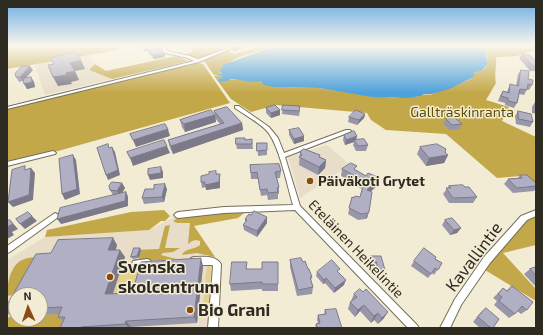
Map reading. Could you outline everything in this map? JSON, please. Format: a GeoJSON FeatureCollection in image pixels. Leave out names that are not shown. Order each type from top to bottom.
{"type":"FeatureCollection","features":[{"type":"Feature","properties":{"kind":"street"},"geometry":{"type":"LineString","coordinates":[[7,108],[195,62]]}},
{"type":"Feature","properties":{"kind":"street","name":"Eteläinen Heikelintie"},"geometry":{"type":"LineString","coordinates":[[237,106],[267,128],[275,138],[298,207],[414,328]]}},
{"type":"Feature","properties":{"kind":"street"},"geometry":{"type":"LineString","coordinates":[[282,156],[348,131]]}},
{"type":"Feature","properties":{"kind":"street"},"geometry":{"type":"LineString","coordinates":[[7,164],[53,153]]}},
{"type":"Feature","properties":{"kind":"street"},"geometry":{"type":"LineString","coordinates":[[178,215],[224,210],[298,207]]}},
{"type":"Feature","properties":{"kind":"street","name":"Kavallintie"},"geometry":{"type":"LineString","coordinates":[[445,328],[458,302],[487,260],[524,218],[536,213]]}},
{"type":"Feature","properties":{"kind":"street"},"geometry":{"type":"LineString","coordinates":[[7,250],[55,216]]}},
{"type":"Feature","properties":{"kind":"street"},"geometry":{"type":"LineString","coordinates":[[182,261],[204,260],[213,261],[217,264],[213,328]]}},
{"type":"Feature","properties":{"kind":"street"},"geometry":{"type":"LineString","coordinates":[[136,264],[159,263]]}},
{"type":"Feature","properties":{"kind":"shaded area"},"geometry":{"type":"Polygon","coordinates":[[[49,62],[94,62],[95,64],[89,70],[112,79],[45,95],[34,64],[49,62]]]}},
{"type":"Feature","properties":{"kind":"shaded area","name":"Päiväkoti Grytet"},"geometry":{"type":"Polygon","coordinates":[[[327,145],[350,165],[300,198],[288,157],[327,145]]]}},
{"type":"Feature","properties":{"kind":"shaded area","name":"Svenska skolcentrum"},"geometry":{"type":"Polygon","coordinates":[[[178,215],[191,218],[194,226],[215,257],[210,328],[7,328],[7,260],[45,237],[149,230],[178,215]]]}},
{"type":"Feature","properties":{"kind":"shaded area"},"geometry":{"type":"Polygon","coordinates":[[[207,265],[211,266],[209,303],[203,304],[207,265]]]}},
{"type":"Feature","properties":{"kind":"shaded area"},"geometry":{"type":"Polygon","coordinates":[[[146,268],[145,293],[110,301],[121,269],[146,268]]]}},
{"type":"Feature","properties":{"kind":"green space"},"geometry":{"type":"Polygon","coordinates":[[[7,62],[50,62],[7,69],[7,62]]]}},
{"type":"Feature","properties":{"kind":"green space"},"geometry":{"type":"Polygon","coordinates":[[[150,62],[186,62],[112,79],[89,70],[95,64],[106,71],[150,62]]]}},
{"type":"Feature","properties":{"kind":"green space"},"geometry":{"type":"Polygon","coordinates":[[[205,62],[231,62],[221,73],[214,75],[205,62]]]}},
{"type":"Feature","properties":{"kind":"green space","name":"Gallträskinranta"},"geometry":{"type":"Polygon","coordinates":[[[488,62],[496,62],[496,83],[486,100],[509,107],[502,121],[536,137],[536,185],[521,176],[497,178],[446,134],[386,130],[371,120],[367,113],[276,105],[251,112],[231,99],[214,76],[223,76],[219,79],[261,81],[275,87],[319,88],[394,98],[432,95],[474,77],[474,73],[481,71],[487,66],[488,62]]]}},
{"type":"Feature","properties":{"kind":"green space"},"geometry":{"type":"Polygon","coordinates":[[[197,63],[203,64],[230,103],[58,151],[7,163],[7,109],[197,63]]]}},
{"type":"Feature","properties":{"kind":"green space"},"geometry":{"type":"Polygon","coordinates":[[[164,210],[170,216],[165,221],[161,221],[149,230],[45,237],[47,230],[131,212],[164,210]]]}},
{"type":"Feature","properties":{"kind":"green space"},"geometry":{"type":"Polygon","coordinates":[[[248,210],[238,218],[194,226],[215,257],[197,253],[182,255],[185,251],[200,245],[200,241],[192,241],[188,244],[190,223],[177,223],[173,221],[181,216],[248,210]]]}},
{"type":"Feature","properties":{"kind":"green space"},"geometry":{"type":"Polygon","coordinates":[[[536,216],[536,245],[503,253],[536,289],[536,301],[485,270],[513,232],[520,225],[536,216]]]}},
{"type":"Feature","properties":{"kind":"green space"},"geometry":{"type":"Polygon","coordinates":[[[170,225],[165,248],[180,248],[173,252],[163,253],[161,255],[176,259],[137,262],[133,259],[139,259],[141,251],[134,250],[159,249],[165,226],[170,225]]]}},
{"type":"Feature","properties":{"kind":"green space"},"geometry":{"type":"Polygon","coordinates":[[[54,256],[25,287],[8,287],[12,271],[18,263],[22,260],[54,256]]]}},
{"type":"Feature","properties":{"kind":"green space"},"geometry":{"type":"Polygon","coordinates":[[[70,313],[67,321],[61,326],[63,328],[7,328],[7,318],[8,327],[48,327],[48,314],[70,313]]]}},
{"type":"Feature","properties":{"kind":"water"},"geometry":{"type":"Polygon","coordinates":[[[232,62],[487,62],[488,64],[481,71],[474,73],[474,77],[449,89],[432,94],[424,94],[421,96],[407,98],[372,97],[319,88],[275,87],[264,85],[261,81],[250,82],[231,79],[219,82],[218,80],[223,76],[214,75],[222,73],[220,71],[223,65],[232,62]]]}},
{"type":"Feature","properties":{"kind":"building"},"geometry":{"type":"Polygon","coordinates":[[[53,62],[75,62],[70,63],[75,71],[66,73],[67,75],[53,77],[48,65],[54,64],[53,62]]]}},
{"type":"Feature","properties":{"kind":"building"},"geometry":{"type":"Polygon","coordinates":[[[529,62],[536,62],[536,66],[533,66],[529,62]]]}},
{"type":"Feature","properties":{"kind":"building"},"geometry":{"type":"Polygon","coordinates":[[[22,66],[30,66],[20,77],[16,77],[15,74],[22,66]]]}},
{"type":"Feature","properties":{"kind":"building"},"geometry":{"type":"Polygon","coordinates":[[[521,70],[529,71],[528,79],[533,80],[532,85],[528,84],[527,90],[520,89],[517,103],[508,101],[508,98],[501,96],[503,91],[509,93],[510,84],[518,86],[521,70]]]}},
{"type":"Feature","properties":{"kind":"building"},"geometry":{"type":"Polygon","coordinates":[[[31,77],[32,82],[24,84],[23,79],[31,77]]]}},
{"type":"Feature","properties":{"kind":"building"},"geometry":{"type":"Polygon","coordinates":[[[275,105],[280,110],[271,113],[266,108],[275,105]]]}},
{"type":"Feature","properties":{"kind":"building"},"geometry":{"type":"Polygon","coordinates":[[[283,105],[300,106],[299,111],[282,110],[283,105]]]}},
{"type":"Feature","properties":{"kind":"building"},"geometry":{"type":"Polygon","coordinates":[[[227,107],[242,123],[171,146],[168,140],[224,123],[214,111],[227,107]]]}},
{"type":"Feature","properties":{"kind":"building"},"geometry":{"type":"Polygon","coordinates":[[[211,110],[215,115],[184,124],[180,120],[211,110]]]}},
{"type":"Feature","properties":{"kind":"building"},"geometry":{"type":"Polygon","coordinates":[[[356,110],[365,114],[359,120],[349,117],[356,110]]]}},
{"type":"Feature","properties":{"kind":"building"},"geometry":{"type":"Polygon","coordinates":[[[518,111],[531,114],[533,122],[519,119],[518,111]]]}},
{"type":"Feature","properties":{"kind":"building"},"geometry":{"type":"Polygon","coordinates":[[[455,118],[462,124],[452,125],[446,119],[455,118]]]}},
{"type":"Feature","properties":{"kind":"building"},"geometry":{"type":"Polygon","coordinates":[[[165,124],[168,129],[133,140],[130,134],[165,124]]]}},
{"type":"Feature","properties":{"kind":"building"},"geometry":{"type":"Polygon","coordinates":[[[299,128],[304,136],[294,139],[289,130],[299,128]]]}},
{"type":"Feature","properties":{"kind":"building"},"geometry":{"type":"Polygon","coordinates":[[[354,131],[357,136],[346,140],[344,135],[354,131]]]}},
{"type":"Feature","properties":{"kind":"building"},"geometry":{"type":"Polygon","coordinates":[[[236,138],[245,138],[245,140],[252,139],[252,144],[236,144],[236,138]]]}},
{"type":"Feature","properties":{"kind":"building"},"geometry":{"type":"Polygon","coordinates":[[[364,139],[368,145],[358,146],[354,140],[364,139]]]}},
{"type":"Feature","properties":{"kind":"building"},"geometry":{"type":"Polygon","coordinates":[[[164,140],[167,146],[130,158],[127,152],[164,140]]]}},
{"type":"Feature","properties":{"kind":"building"},"geometry":{"type":"Polygon","coordinates":[[[257,143],[267,143],[267,150],[257,151],[257,143]]]}},
{"type":"Feature","properties":{"kind":"building"},"geometry":{"type":"Polygon","coordinates":[[[108,144],[109,148],[112,147],[118,170],[106,175],[97,148],[108,144]]]}},
{"type":"Feature","properties":{"kind":"building"},"geometry":{"type":"Polygon","coordinates":[[[437,144],[446,149],[445,152],[448,155],[429,158],[420,147],[437,144]]]}},
{"type":"Feature","properties":{"kind":"building"},"geometry":{"type":"Polygon","coordinates":[[[304,149],[320,155],[319,157],[326,160],[319,167],[299,157],[302,155],[300,152],[304,149]]]}},
{"type":"Feature","properties":{"kind":"building"},"geometry":{"type":"Polygon","coordinates":[[[73,155],[77,189],[62,194],[59,159],[73,155]]]}},
{"type":"Feature","properties":{"kind":"building"},"geometry":{"type":"Polygon","coordinates":[[[351,163],[357,166],[354,169],[366,176],[368,173],[380,178],[367,190],[372,192],[368,213],[361,214],[349,208],[352,197],[360,197],[364,183],[359,180],[361,179],[342,169],[351,163]]]}},
{"type":"Feature","properties":{"kind":"building"},"geometry":{"type":"Polygon","coordinates":[[[279,164],[281,171],[275,172],[279,187],[277,188],[278,192],[268,193],[267,189],[260,190],[257,172],[251,173],[250,165],[279,164]]]}},
{"type":"Feature","properties":{"kind":"building"},"geometry":{"type":"Polygon","coordinates":[[[25,166],[25,170],[31,168],[29,195],[8,202],[12,170],[25,166]]]}},
{"type":"Feature","properties":{"kind":"building"},"geometry":{"type":"Polygon","coordinates":[[[161,167],[161,173],[148,175],[148,169],[161,167]]]}},
{"type":"Feature","properties":{"kind":"building"},"geometry":{"type":"Polygon","coordinates":[[[216,171],[216,174],[220,174],[219,182],[205,185],[205,182],[201,182],[201,176],[209,174],[209,172],[216,171]]]}},
{"type":"Feature","properties":{"kind":"building"},"geometry":{"type":"Polygon","coordinates":[[[520,175],[527,175],[536,183],[536,186],[517,188],[508,179],[522,178],[520,175]]]}},
{"type":"Feature","properties":{"kind":"building"},"geometry":{"type":"Polygon","coordinates":[[[112,182],[122,183],[117,191],[110,190],[109,186],[112,182]]]}},
{"type":"Feature","properties":{"kind":"building"},"geometry":{"type":"Polygon","coordinates":[[[165,184],[162,197],[142,198],[145,189],[154,189],[154,185],[165,184]]]}},
{"type":"Feature","properties":{"kind":"building"},"geometry":{"type":"Polygon","coordinates":[[[463,185],[465,187],[469,187],[477,197],[453,198],[446,188],[451,188],[449,186],[463,185]]]}},
{"type":"Feature","properties":{"kind":"building"},"geometry":{"type":"Polygon","coordinates":[[[126,192],[125,201],[57,219],[60,208],[126,192]]]}},
{"type":"Feature","properties":{"kind":"building"},"geometry":{"type":"Polygon","coordinates":[[[254,211],[267,217],[257,231],[243,225],[247,220],[245,219],[254,211]]]}},
{"type":"Feature","properties":{"kind":"building"},"geometry":{"type":"Polygon","coordinates":[[[28,212],[32,216],[20,224],[16,219],[28,212]]]}},
{"type":"Feature","properties":{"kind":"building"},"geometry":{"type":"Polygon","coordinates":[[[452,218],[461,228],[454,230],[445,220],[452,218]]]}},
{"type":"Feature","properties":{"kind":"building"},"geometry":{"type":"Polygon","coordinates":[[[10,220],[13,224],[7,227],[7,221],[10,220]]]}},
{"type":"Feature","properties":{"kind":"building"},"geometry":{"type":"Polygon","coordinates":[[[113,238],[108,250],[120,250],[105,294],[132,293],[141,262],[201,258],[194,317],[126,321],[125,324],[80,328],[60,328],[65,317],[58,317],[62,307],[48,308],[48,287],[17,287],[36,254],[51,253],[58,240],[113,238]]]}},
{"type":"Feature","properties":{"kind":"building"},"geometry":{"type":"Polygon","coordinates":[[[134,248],[140,248],[137,256],[131,257],[134,248]]]}},
{"type":"Feature","properties":{"kind":"building"},"geometry":{"type":"Polygon","coordinates":[[[424,248],[436,257],[435,259],[442,263],[438,270],[435,268],[431,274],[414,261],[424,248]]]}},
{"type":"Feature","properties":{"kind":"building"},"geometry":{"type":"Polygon","coordinates":[[[371,256],[381,256],[385,270],[378,270],[376,261],[372,261],[371,256]]]}},
{"type":"Feature","properties":{"kind":"building"},"geometry":{"type":"Polygon","coordinates":[[[301,258],[303,262],[305,261],[309,269],[313,287],[298,290],[290,260],[301,258]]]}},
{"type":"Feature","properties":{"kind":"building"},"geometry":{"type":"Polygon","coordinates":[[[332,260],[340,269],[337,271],[346,280],[335,288],[326,278],[324,280],[317,272],[332,260]]]}},
{"type":"Feature","properties":{"kind":"building"},"geometry":{"type":"Polygon","coordinates":[[[232,262],[247,262],[246,269],[262,269],[262,262],[278,262],[278,284],[262,284],[262,282],[230,284],[232,262]]]}},
{"type":"Feature","properties":{"kind":"building"},"geometry":{"type":"Polygon","coordinates":[[[536,267],[536,276],[530,269],[536,267]]]}},
{"type":"Feature","properties":{"kind":"building"},"geometry":{"type":"Polygon","coordinates":[[[512,286],[533,302],[527,310],[522,306],[515,314],[499,301],[502,297],[498,294],[503,288],[507,291],[512,286]]]}},
{"type":"Feature","properties":{"kind":"building"},"geometry":{"type":"Polygon","coordinates":[[[360,289],[363,292],[366,289],[388,312],[382,318],[378,313],[374,316],[364,305],[358,310],[350,302],[357,297],[354,294],[360,289]]]}},
{"type":"Feature","properties":{"kind":"building"},"geometry":{"type":"Polygon","coordinates":[[[486,308],[499,319],[493,328],[478,317],[486,308]]]}},
{"type":"Feature","properties":{"kind":"building"},"geometry":{"type":"Polygon","coordinates":[[[336,309],[342,328],[317,328],[316,324],[320,323],[318,315],[326,314],[325,310],[336,309]]]}},
{"type":"Feature","properties":{"kind":"place","name":"Päiväkoti Grytet"},"geometry":{"type":"Point","coordinates":[310,181]}},
{"type":"Feature","properties":{"kind":"place","name":"Svenska skolcentrum"},"geometry":{"type":"Point","coordinates":[110,277]}},
{"type":"Feature","properties":{"kind":"place","name":"Bio Grani"},"geometry":{"type":"Point","coordinates":[190,310]}}]}
